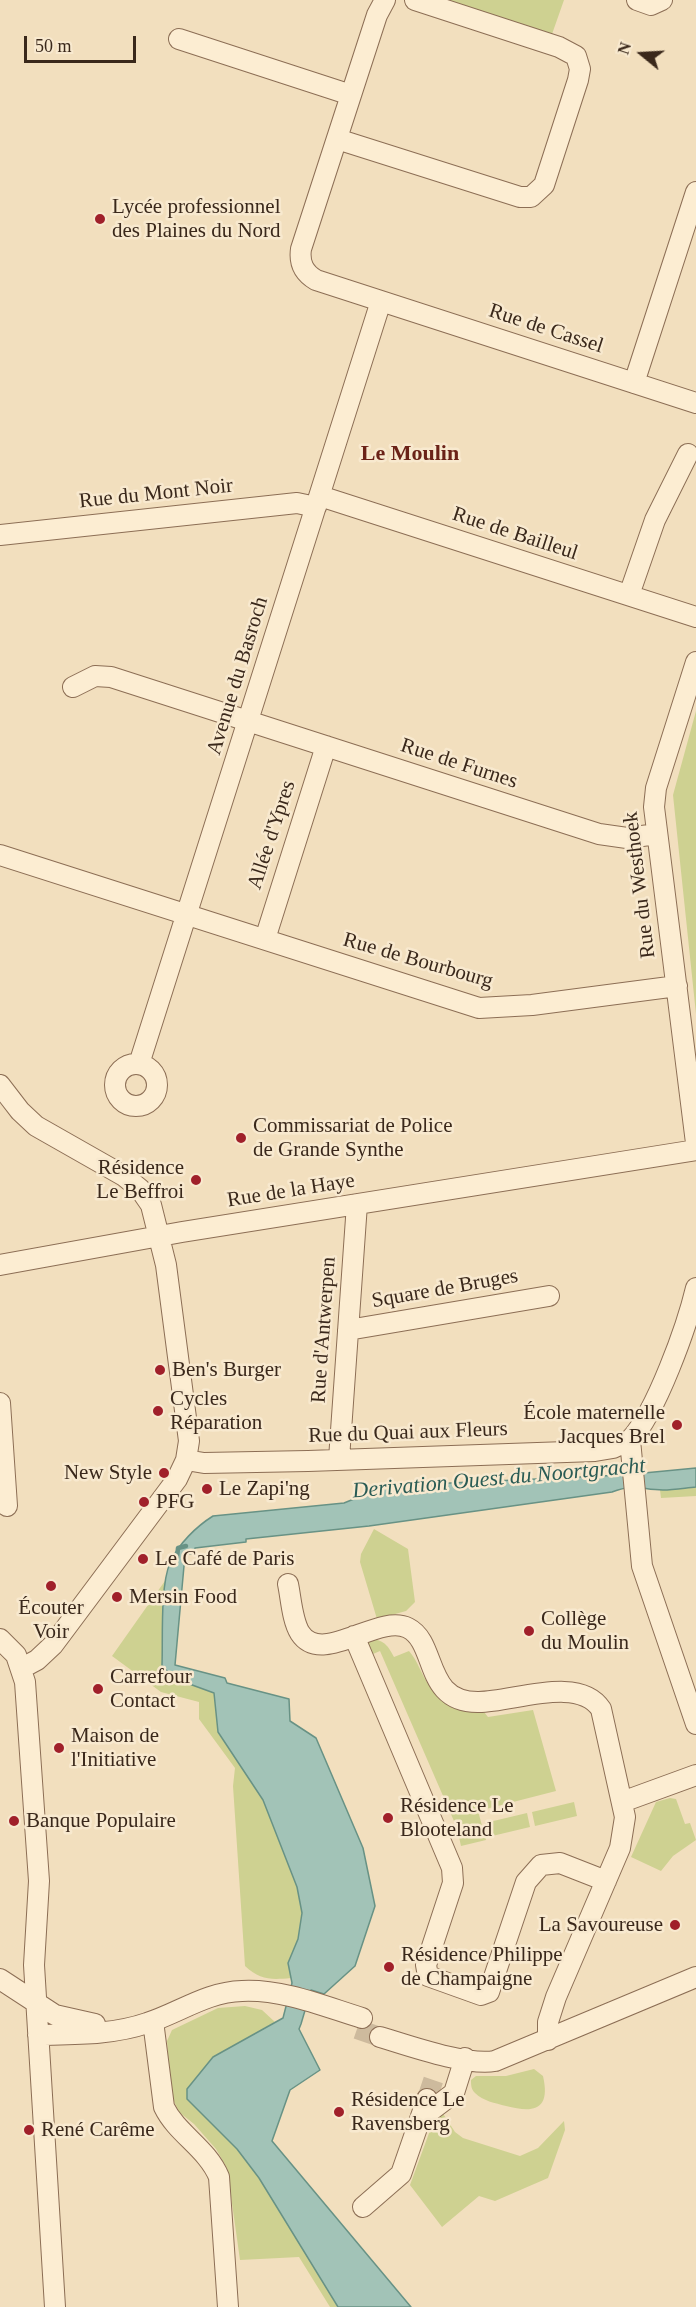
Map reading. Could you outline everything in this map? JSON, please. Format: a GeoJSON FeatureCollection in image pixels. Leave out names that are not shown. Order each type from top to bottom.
{"type":"FeatureCollection","features":[{"type":"Feature","properties":{"kind":"street"},"geometry":{"type":"LineString","coordinates":[[386,0],[377,15],[337,139],[520,197],[531,196],[544,186],[578,80],[580,69],[576,56],[559,48],[415,0]]}},
{"type":"Feature","properties":{"kind":"street"},"geometry":{"type":"LineString","coordinates":[[637,0],[651,5],[662,0]]}},
{"type":"Feature","properties":{"kind":"street"},"geometry":{"type":"LineString","coordinates":[[179,39],[351,95]]}},
{"type":"Feature","properties":{"kind":"street","name":"Rue de Cassel"},"geometry":{"type":"LineString","coordinates":[[337,139],[301,249],[300,260],[308,274],[316,280],[696,403]]}},
{"type":"Feature","properties":{"kind":"street"},"geometry":{"type":"LineString","coordinates":[[634,383],[696,192]]}},
{"type":"Feature","properties":{"kind":"street","name":"Avenue du Basroch"},"geometry":{"type":"LineString","coordinates":[[140,1064],[381,301]]}},
{"type":"Feature","properties":{"kind":"street"},"geometry":{"type":"LineString","coordinates":[[629,596],[655,520],[688,454]]}},
{"type":"Feature","properties":{"kind":"street","name":"Rue du Mont Noir"},"geometry":{"type":"LineString","coordinates":[[0,535],[318,501]]}},
{"type":"Feature","properties":{"kind":"street","name":"Rue de Bailleul"},"geometry":{"type":"LineString","coordinates":[[318,501],[696,617]]}},
{"type":"Feature","properties":{"kind":"street","name":"Rue du Westhoek"},"geometry":{"type":"LineString","coordinates":[[696,662],[654,794],[657,834],[696,1143]]}},
{"type":"Feature","properties":{"kind":"street","name":"Rue de Furnes"},"geometry":{"type":"LineString","coordinates":[[73,687],[95,676],[111,677],[599,834],[627,838],[657,834]]}},
{"type":"Feature","properties":{"kind":"street","name":"Allée d'Ypres"},"geometry":{"type":"LineString","coordinates":[[265,939],[326,746]]}},
{"type":"Feature","properties":{"kind":"street"},"geometry":{"type":"LineString","coordinates":[[0,842],[48,869]]}},
{"type":"Feature","properties":{"kind":"street"},"geometry":{"type":"LineString","coordinates":[[0,855],[48,869]]}},
{"type":"Feature","properties":{"kind":"street","name":"Rue de Bourbourg"},"geometry":{"type":"LineString","coordinates":[[48,869],[484,1008],[676,986]]}},
{"type":"Feature","properties":{"kind":"street"},"geometry":{"type":"LineString","coordinates":[[0,1085],[20,1111],[36,1126],[133,1183],[151,1205],[161,1236],[189,1441],[186,1461],[177,1479],[59,1637],[43,1656],[22,1668]]}},
{"type":"Feature","properties":{"kind":"street","name":"Rue de la Haye"},"geometry":{"type":"LineString","coordinates":[[0,1265],[161,1236],[696,1150]]}},
{"type":"Feature","properties":{"kind":"street","name":"Rue d'Antwerpen"},"geometry":{"type":"LineString","coordinates":[[339,1460],[357,1204]]}},
{"type":"Feature","properties":{"kind":"street"},"geometry":{"type":"LineString","coordinates":[[696,1288],[680,1340],[643,1423],[630,1440],[641,1558],[647,1585],[696,1724]]}},
{"type":"Feature","properties":{"kind":"street","name":"Square de Bruges"},"geometry":{"type":"LineString","coordinates":[[348,1330],[549,1296]]}},
{"type":"Feature","properties":{"kind":"street"},"geometry":{"type":"LineString","coordinates":[[0,1403],[7,1506]]}},
{"type":"Feature","properties":{"kind":"street","name":"Rue du Quai aux Fleurs"},"geometry":{"type":"LineString","coordinates":[[186,1461],[204,1463],[339,1460],[595,1451],[613,1448],[630,1440]]}},
{"type":"Feature","properties":{"kind":"street"},"geometry":{"type":"LineString","coordinates":[[288,1584],[297,1626],[302,1636],[324,1644],[386,1627],[405,1627],[418,1637],[440,1684],[460,1699],[487,1702],[565,1691],[583,1695],[596,1702],[603,1713],[622,1802],[625,1823],[622,1841],[556,1997],[548,2022],[548,2040]]}},
{"type":"Feature","properties":{"kind":"street"},"geometry":{"type":"LineString","coordinates":[[354,1636],[454,1875],[427,1962],[427,1974],[432,1979],[481,1995],[491,1990],[525,1886],[536,1869],[546,1863],[560,1863],[606,1881]]}},
{"type":"Feature","properties":{"kind":"street"},"geometry":{"type":"LineString","coordinates":[[0,1639],[11,1649],[22,1668],[39,1881],[33,1946],[55,2307]]}},
{"type":"Feature","properties":{"kind":"street"},"geometry":{"type":"LineString","coordinates":[[622,1802],[696,1775]]}},
{"type":"Feature","properties":{"kind":"street"},"geometry":{"type":"LineString","coordinates":[[382,2031],[440,2058],[495,2061],[696,1977]]}},
{"type":"Feature","properties":{"kind":"street"},"geometry":{"type":"LineString","coordinates":[[0,1979],[36,2005],[71,2021],[127,2027]]}},
{"type":"Feature","properties":{"kind":"street"},"geometry":{"type":"LineString","coordinates":[[0,1990],[18,2007],[38,2035]]}},
{"type":"Feature","properties":{"kind":"street"},"geometry":{"type":"LineString","coordinates":[[38,2035],[93,2033],[127,2027],[153,2021],[209,1996],[242,1991],[285,2000],[359,2024]]}},
{"type":"Feature","properties":{"kind":"street"},"geometry":{"type":"LineString","coordinates":[[153,2021],[164,2107],[211,2160],[219,2177],[228,2307]]}},
{"type":"Feature","properties":{"kind":"street"},"geometry":{"type":"LineString","coordinates":[[421,2118],[454,2092],[465,2058]]}},
{"type":"Feature","properties":{"kind":"street"},"geometry":{"type":"LineString","coordinates":[[363,2207],[401,2174],[427,2099]]}},
{"type":"Feature","properties":{"kind":"green space"},"geometry":{"type":"Polygon","coordinates":[[[436,0],[564,0],[551,37],[436,0]]]}},
{"type":"Feature","properties":{"kind":"green space"},"geometry":{"type":"Polygon","coordinates":[[[696,711],[696,1014],[673,795],[696,711]]]}},
{"type":"Feature","properties":{"kind":"green space"},"geometry":{"type":"Polygon","coordinates":[[[696,1487],[696,1496],[661,1498],[660,1490],[696,1487]]]}},
{"type":"Feature","properties":{"kind":"green space"},"geometry":{"type":"Polygon","coordinates":[[[374,1529],[408,1549],[415,1602],[406,1611],[377,1619],[360,1562],[361,1554],[374,1529]]]}},
{"type":"Feature","properties":{"kind":"green space"},"geometry":{"type":"Polygon","coordinates":[[[167,1578],[162,1665],[173,1678],[214,1693],[218,1732],[263,1800],[297,1887],[302,1913],[298,1939],[288,1963],[291,1978],[266,1978],[245,1966],[233,1786],[235,1768],[199,1719],[199,1702],[161,1692],[112,1656],[167,1578]]]}},
{"type":"Feature","properties":{"kind":"green space"},"geometry":{"type":"Polygon","coordinates":[[[366,1639],[383,1643],[394,1657],[409,1651],[426,1681],[446,1702],[469,1710],[484,1712],[488,1717],[533,1710],[556,1791],[478,1811],[486,1840],[461,1846],[457,1828],[380,1651],[373,1654],[366,1639]]]}},
{"type":"Feature","properties":{"kind":"green space"},"geometry":{"type":"Polygon","coordinates":[[[670,1798],[676,1799],[685,1824],[690,1823],[696,1840],[673,1856],[661,1871],[631,1857],[656,1802],[670,1798]]]}},
{"type":"Feature","properties":{"kind":"green space"},"geometry":{"type":"Polygon","coordinates":[[[574,1802],[577,1816],[535,1826],[532,1812],[574,1802]]]}},
{"type":"Feature","properties":{"kind":"green space"},"geometry":{"type":"Polygon","coordinates":[[[527,1813],[530,1827],[488,1837],[485,1823],[527,1813]]]}},
{"type":"Feature","properties":{"kind":"green space"},"geometry":{"type":"Polygon","coordinates":[[[245,2006],[262,2010],[275,2022],[213,2057],[187,2099],[237,2149],[259,2178],[338,2307],[330,2307],[299,2257],[240,2260],[227,2168],[216,2149],[194,2124],[179,2112],[171,2095],[167,2041],[172,2030],[218,2008],[245,2006]]]}},
{"type":"Feature","properties":{"kind":"green space"},"geometry":{"type":"Polygon","coordinates":[[[534,2069],[543,2076],[545,2088],[542,2103],[532,2109],[516,2108],[489,2101],[478,2096],[472,2087],[471,2080],[476,2076],[506,2076],[534,2069]]]}},
{"type":"Feature","properties":{"kind":"green space"},"geometry":{"type":"Polygon","coordinates":[[[440,2109],[455,2132],[463,2138],[520,2156],[538,2148],[564,2121],[565,2130],[548,2178],[495,2201],[479,2196],[442,2227],[410,2185],[432,2125],[426,2121],[440,2109]]]}},
{"type":"Feature","properties":{"kind":"water"},"geometry":{"type":"Polygon","coordinates":[[[696,1468],[696,1487],[663,1490],[627,1488],[369,1526],[246,1539],[246,1542],[195,1548],[194,1553],[185,1555],[175,1665],[225,1678],[227,1683],[289,1699],[290,1721],[316,1738],[363,1848],[375,1906],[355,1966],[324,1994],[311,1990],[299,2029],[320,2070],[290,2090],[272,2141],[411,2307],[338,2307],[259,2178],[237,2149],[187,2099],[187,2089],[213,2057],[283,2018],[292,1983],[288,1963],[298,1939],[302,1913],[297,1887],[263,1800],[218,1732],[214,1693],[173,1678],[162,1665],[163,1599],[170,1563],[188,1536],[213,1516],[344,1503],[386,1486],[623,1475],[696,1468]]]}},
{"type":"Feature","properties":{"kind":"waterway","name":"Derivation Ouest du Noortgracht"},"geometry":{"type":"LineString","coordinates":[[177,1558],[178,1548],[186,1546]]}},
{"type":"Feature","properties":{"kind":"tunnel"},"geometry":{"type":"LineString","coordinates":[[357,2029],[380,2037]]}},
{"type":"Feature","properties":{"kind":"tunnel"},"geometry":{"type":"LineString","coordinates":[[427,2099],[436,2072]]}},
{"type":"Feature","properties":{"kind":"place","name":"Lycée professionnel des Plaines du Nord"},"geometry":{"type":"Point","coordinates":[100,219]}},
{"type":"Feature","properties":{"kind":"place","name":"Commissariat de Police de Grande Synthe"},"geometry":{"type":"Point","coordinates":[241,1138]}},
{"type":"Feature","properties":{"kind":"place","name":"Résidence Le Beffroi"},"geometry":{"type":"Point","coordinates":[196,1180]}},
{"type":"Feature","properties":{"kind":"place","name":"Ben's Burger"},"geometry":{"type":"Point","coordinates":[160,1370]}},
{"type":"Feature","properties":{"kind":"place","name":"Cycles Réparation"},"geometry":{"type":"Point","coordinates":[158,1411]}},
{"type":"Feature","properties":{"kind":"place","name":"École maternelle Jacques Brel"},"geometry":{"type":"Point","coordinates":[677,1425]}},
{"type":"Feature","properties":{"kind":"place","name":"New Style"},"geometry":{"type":"Point","coordinates":[164,1473]}},
{"type":"Feature","properties":{"kind":"place","name":"Le Zapi'ng"},"geometry":{"type":"Point","coordinates":[207,1489]}},
{"type":"Feature","properties":{"kind":"place","name":"PFG"},"geometry":{"type":"Point","coordinates":[144,1502]}},
{"type":"Feature","properties":{"kind":"place","name":"Le Café de Paris"},"geometry":{"type":"Point","coordinates":[143,1559]}},
{"type":"Feature","properties":{"kind":"place","name":"Écouter Voir"},"geometry":{"type":"Point","coordinates":[51,1586]}},
{"type":"Feature","properties":{"kind":"place","name":"Mersin Food"},"geometry":{"type":"Point","coordinates":[117,1597]}},
{"type":"Feature","properties":{"kind":"place","name":"Collège du Moulin"},"geometry":{"type":"Point","coordinates":[529,1631]}},
{"type":"Feature","properties":{"kind":"place","name":"Carrefour Contact"},"geometry":{"type":"Point","coordinates":[98,1689]}},
{"type":"Feature","properties":{"kind":"place","name":"Maison de l'Initiative"},"geometry":{"type":"Point","coordinates":[59,1748]}},
{"type":"Feature","properties":{"kind":"place","name":"Résidence Le Blooteland"},"geometry":{"type":"Point","coordinates":[388,1818]}},
{"type":"Feature","properties":{"kind":"place","name":"Banque Populaire"},"geometry":{"type":"Point","coordinates":[14,1821]}},
{"type":"Feature","properties":{"kind":"place","name":"La Savoureuse"},"geometry":{"type":"Point","coordinates":[675,1925]}},
{"type":"Feature","properties":{"kind":"place","name":"Résidence Philippe de Champaigne"},"geometry":{"type":"Point","coordinates":[389,1967]}},
{"type":"Feature","properties":{"kind":"place","name":"Résidence Le Ravensberg"},"geometry":{"type":"Point","coordinates":[339,2112]}},
{"type":"Feature","properties":{"kind":"place","name":"René Carême"},"geometry":{"type":"Point","coordinates":[29,2130]}},
{"type":"Feature","properties":{"kind":"district","name":"Le Moulin"},"geometry":{"type":"Point","coordinates":[410,454]}}]}
